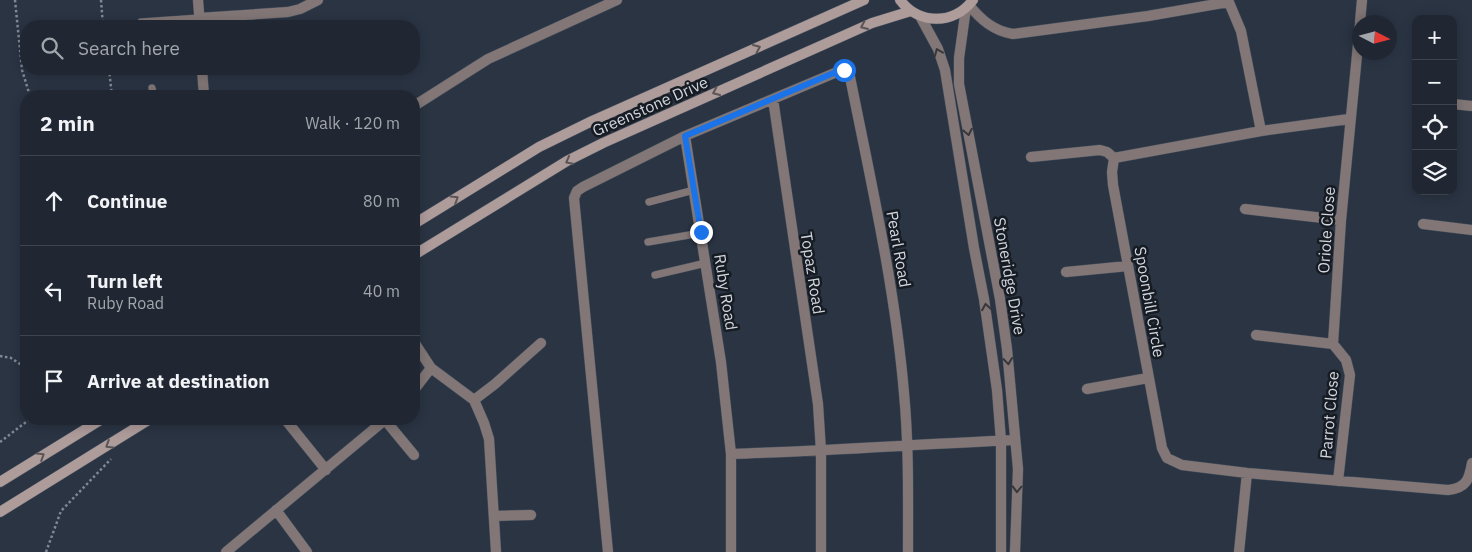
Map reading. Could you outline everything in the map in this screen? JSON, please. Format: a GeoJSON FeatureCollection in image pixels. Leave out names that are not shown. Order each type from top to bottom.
{"type":"FeatureCollection","features":[{"type":"Feature","properties":{"kind":"main road","name":"Greenstone Drive"},"geometry":{"type":"LineString","coordinates":[[420,220],[539,147],[592,121],[864,0]]}},
{"type":"Feature","properties":{"kind":"main road"},"geometry":{"type":"LineString","coordinates":[[900,0],[915,14],[933,19],[955,15],[969,4]]}},
{"type":"Feature","properties":{"kind":"main road","name":"Greenstone Drive"},"geometry":{"type":"LineString","coordinates":[[420,251],[567,161],[603,143],[872,23],[915,14]]}},
{"type":"Feature","properties":{"kind":"main road"},"geometry":{"type":"LineString","coordinates":[[0,482],[92,425]]}},
{"type":"Feature","properties":{"kind":"main road"},"geometry":{"type":"LineString","coordinates":[[0,512],[140,425]]}},
{"type":"Feature","properties":{"kind":"street"},"geometry":{"type":"LineString","coordinates":[[198,0],[199,20]]}},
{"type":"Feature","properties":{"kind":"street"},"geometry":{"type":"LineString","coordinates":[[217,20],[288,12],[300,9],[318,0]]}},
{"type":"Feature","properties":{"kind":"street"},"geometry":{"type":"LineString","coordinates":[[420,102],[488,59],[616,0]]}},
{"type":"Feature","properties":{"kind":"street"},"geometry":{"type":"LineString","coordinates":[[1361,15],[1362,0]]}},
{"type":"Feature","properties":{"kind":"street"},"geometry":{"type":"LineString","coordinates":[[969,4],[980,18],[1001,32],[1013,34],[1148,16],[1228,1],[1241,31],[1261,131]]}},
{"type":"Feature","properties":{"kind":"street","name":"Stoneridge Drive"},"geometry":{"type":"LineString","coordinates":[[969,4],[959,58],[959,84],[1000,299],[1008,357],[1018,469],[1015,552]]}},
{"type":"Feature","properties":{"kind":"street","name":"Stoneridge Drive"},"geometry":{"type":"LineString","coordinates":[[915,14],[938,49],[945,70],[987,316],[997,390],[1001,441],[1001,552]]}},
{"type":"Feature","properties":{"kind":"street"},"geometry":{"type":"LineString","coordinates":[[1031,157],[1100,150],[1107,152],[1114,158],[1261,131],[1349,119],[1356,60]]}},
{"type":"Feature","properties":{"kind":"street","name":"Pearl Road"},"geometry":{"type":"LineString","coordinates":[[773,100],[836,72],[844,70],[850,77],[887,259],[901,359],[908,444]]}},
{"type":"Feature","properties":{"kind":"street"},"geometry":{"type":"LineString","coordinates":[[202,75],[204,90]]}},
{"type":"Feature","properties":{"kind":"street"},"geometry":{"type":"LineString","coordinates":[[608,552],[574,198],[577,191],[583,187],[685,136],[773,100]]}},
{"type":"Feature","properties":{"kind":"street","name":"Topaz Road"},"geometry":{"type":"LineString","coordinates":[[773,100],[816,395],[821,451],[821,552]]}},
{"type":"Feature","properties":{"kind":"street"},"geometry":{"type":"LineString","coordinates":[[1457,104],[1472,106]]}},
{"type":"Feature","properties":{"kind":"street","name":"Oriole Close"},"geometry":{"type":"LineString","coordinates":[[1334,344],[1349,119]]}},
{"type":"Feature","properties":{"kind":"street","name":"Ruby Road"},"geometry":{"type":"LineString","coordinates":[[685,136],[722,362],[731,454],[731,552]]}},
{"type":"Feature","properties":{"kind":"street","name":"Spoonbill Circle"},"geometry":{"type":"LineString","coordinates":[[1114,158],[1112,172],[1148,378],[1162,448],[1168,458],[1182,465],[1247,473],[1448,490],[1460,488],[1467,481],[1472,463]]}},
{"type":"Feature","properties":{"kind":"street"},"geometry":{"type":"LineString","coordinates":[[1245,209],[1341,220]]}},
{"type":"Feature","properties":{"kind":"street"},"geometry":{"type":"LineString","coordinates":[[1423,224],[1472,230]]}},
{"type":"Feature","properties":{"kind":"street"},"geometry":{"type":"LineString","coordinates":[[1066,272],[1128,266]]}},
{"type":"Feature","properties":{"kind":"street"},"geometry":{"type":"LineString","coordinates":[[1256,336],[1334,344]]}},
{"type":"Feature","properties":{"kind":"street"},"geometry":{"type":"LineString","coordinates":[[474,400],[541,343]]}},
{"type":"Feature","properties":{"kind":"street","name":"Parrot Close"},"geometry":{"type":"LineString","coordinates":[[1334,344],[1346,360],[1350,375],[1338,481]]}},
{"type":"Feature","properties":{"kind":"street"},"geometry":{"type":"LineString","coordinates":[[420,351],[431,368],[474,400],[484,423],[489,439],[496,552]]}},
{"type":"Feature","properties":{"kind":"street"},"geometry":{"type":"LineString","coordinates":[[420,382],[431,368]]}},
{"type":"Feature","properties":{"kind":"street"},"geometry":{"type":"LineString","coordinates":[[1087,389],[1148,378]]}},
{"type":"Feature","properties":{"kind":"street"},"geometry":{"type":"LineString","coordinates":[[290,425],[326,470]]}},
{"type":"Feature","properties":{"kind":"street"},"geometry":{"type":"LineString","coordinates":[[226,552],[379,425]]}},
{"type":"Feature","properties":{"kind":"street"},"geometry":{"type":"LineString","coordinates":[[391,425],[414,455]]}},
{"type":"Feature","properties":{"kind":"street"},"geometry":{"type":"LineString","coordinates":[[731,454],[1016,440]]}},
{"type":"Feature","properties":{"kind":"street"},"geometry":{"type":"LineString","coordinates":[[908,444],[908,552]]}},
{"type":"Feature","properties":{"kind":"street"},"geometry":{"type":"LineString","coordinates":[[1239,552],[1247,473]]}},
{"type":"Feature","properties":{"kind":"street"},"geometry":{"type":"LineString","coordinates":[[276,510],[307,552]]}},
{"type":"Feature","properties":{"kind":"street"},"geometry":{"type":"LineString","coordinates":[[494,516],[531,515]]}},
{"type":"Feature","properties":{"kind":"lane"},"geometry":{"type":"LineString","coordinates":[[649,202],[694,190]]}},
{"type":"Feature","properties":{"kind":"lane"},"geometry":{"type":"LineString","coordinates":[[648,242],[701,232]]}},
{"type":"Feature","properties":{"kind":"lane"},"geometry":{"type":"LineString","coordinates":[[655,275],[706,263]]}},
{"type":"Feature","properties":{"kind":"path"},"geometry":{"type":"LineString","coordinates":[[15,0],[20,55]]}},
{"type":"Feature","properties":{"kind":"path"},"geometry":{"type":"LineString","coordinates":[[101,0],[103,20]]}},
{"type":"Feature","properties":{"kind":"path"},"geometry":{"type":"LineString","coordinates":[[24,75],[28,90]]}},
{"type":"Feature","properties":{"kind":"path"},"geometry":{"type":"LineString","coordinates":[[110,75],[111,90]]}},
{"type":"Feature","properties":{"kind":"path"},"geometry":{"type":"LineString","coordinates":[[0,356],[11,358],[20,364]]}},
{"type":"Feature","properties":{"kind":"path"},"geometry":{"type":"LineString","coordinates":[[0,442],[22,425]]}},
{"type":"Feature","properties":{"kind":"path"},"geometry":{"type":"LineString","coordinates":[[46,552],[61,511],[113,457]]}},
{"type":"Feature","properties":{"kind":"route"},"geometry":{"type":"LineString","coordinates":[[701,232],[685,136],[844,70]]}}]}
